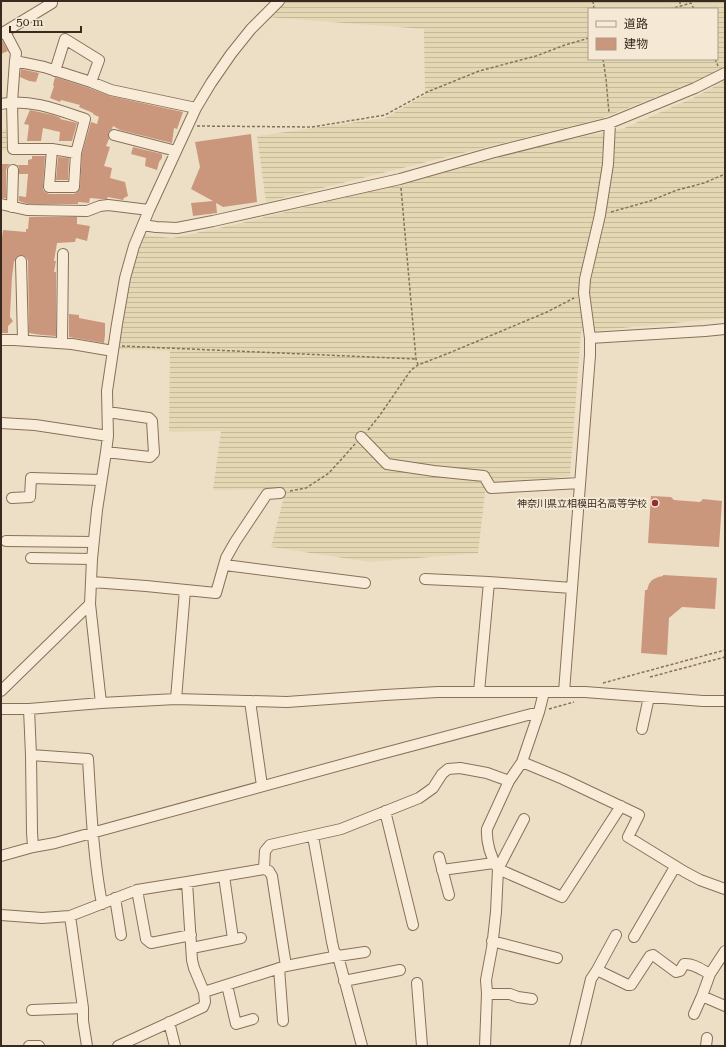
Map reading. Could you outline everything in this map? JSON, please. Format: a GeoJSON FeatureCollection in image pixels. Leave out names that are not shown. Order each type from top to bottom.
{"type":"FeatureCollection","features":[{"type":"Feature","properties":{"kind":"street"},"geometry":{"type":"LineString","coordinates":[[101,703],[90,604],[92,558],[96,510],[108,436],[108,391],[113,348],[125,278],[134,246],[149,210],[196,108],[231,54],[252,29],[279,1]]}},
{"type":"Feature","properties":{"kind":"street"},"geometry":{"type":"LineString","coordinates":[[53,2],[3,33],[16,53],[12,102],[14,149],[52,149],[76,154]]}},
{"type":"Feature","properties":{"kind":"street"},"geometry":{"type":"LineString","coordinates":[[55,70],[65,39],[99,60],[91,82]]}},
{"type":"Feature","properties":{"kind":"street"},"geometry":{"type":"LineString","coordinates":[[15,61],[55,70],[111,90],[196,108]]}},
{"type":"Feature","properties":{"kind":"street"},"geometry":{"type":"LineString","coordinates":[[143,225],[177,228],[400,178],[610,123],[694,88],[725,73]]}},
{"type":"Feature","properties":{"kind":"street"},"geometry":{"type":"LineString","coordinates":[[1,104],[12,102],[50,106],[85,119],[76,154],[74,187],[49,187],[52,149]]}},
{"type":"Feature","properties":{"kind":"street"},"geometry":{"type":"LineString","coordinates":[[564,692],[590,355],[590,338],[584,293],[585,279],[600,215],[608,164],[610,123]]}},
{"type":"Feature","properties":{"kind":"street"},"geometry":{"type":"LineString","coordinates":[[114,135],[176,152]]}},
{"type":"Feature","properties":{"kind":"street"},"geometry":{"type":"LineString","coordinates":[[12,207],[14,170]]}},
{"type":"Feature","properties":{"kind":"street"},"geometry":{"type":"LineString","coordinates":[[1,204],[26,210],[87,211],[100,206],[108,205],[149,210]]}},
{"type":"Feature","properties":{"kind":"street"},"geometry":{"type":"LineString","coordinates":[[62,343],[63,254]]}},
{"type":"Feature","properties":{"kind":"street"},"geometry":{"type":"LineString","coordinates":[[21,261],[23,340]]}},
{"type":"Feature","properties":{"kind":"street"},"geometry":{"type":"LineString","coordinates":[[590,338],[725,329]]}},
{"type":"Feature","properties":{"kind":"street"},"geometry":{"type":"LineString","coordinates":[[1,340],[23,340],[113,348]]}},
{"type":"Feature","properties":{"kind":"street"},"geometry":{"type":"LineString","coordinates":[[106,452],[150,457],[154,453],[152,421],[149,418],[108,412]]}},
{"type":"Feature","properties":{"kind":"street"},"geometry":{"type":"LineString","coordinates":[[1,423],[35,425],[108,436]]}},
{"type":"Feature","properties":{"kind":"street"},"geometry":{"type":"LineString","coordinates":[[361,437],[386,464],[440,472],[484,476],[491,488],[580,483]]}},
{"type":"Feature","properties":{"kind":"street"},"geometry":{"type":"LineString","coordinates":[[12,498],[30,497],[31,478],[101,480]]}},
{"type":"Feature","properties":{"kind":"street"},"geometry":{"type":"LineString","coordinates":[[92,582],[216,593],[226,558],[235,542],[267,494],[280,493]]}},
{"type":"Feature","properties":{"kind":"street"},"geometry":{"type":"LineString","coordinates":[[6,541],[93,542]]}},
{"type":"Feature","properties":{"kind":"street"},"geometry":{"type":"LineString","coordinates":[[31,558],[92,558]]}},
{"type":"Feature","properties":{"kind":"street"},"geometry":{"type":"LineString","coordinates":[[224,565],[365,583]]}},
{"type":"Feature","properties":{"kind":"street"},"geometry":{"type":"LineString","coordinates":[[425,579],[572,588]]}},
{"type":"Feature","properties":{"kind":"street"},"geometry":{"type":"LineString","coordinates":[[479,692],[489,582]]}},
{"type":"Feature","properties":{"kind":"street"},"geometry":{"type":"LineString","coordinates":[[176,699],[185,590]]}},
{"type":"Feature","properties":{"kind":"street"},"geometry":{"type":"LineString","coordinates":[[1,691],[90,604]]}},
{"type":"Feature","properties":{"kind":"street"},"geometry":{"type":"LineString","coordinates":[[1,709],[29,709],[176,699],[287,702],[438,692],[585,692],[703,701],[725,701]]}},
{"type":"Feature","properties":{"kind":"street"},"geometry":{"type":"LineString","coordinates":[[485,1046],[487,994],[486,980],[496,912],[496,866],[486,837],[487,829],[509,781],[522,762],[539,712],[544,692]]}},
{"type":"Feature","properties":{"kind":"street"},"geometry":{"type":"LineString","coordinates":[[642,729],[650,697]]}},
{"type":"Feature","properties":{"kind":"street"},"geometry":{"type":"LineString","coordinates":[[250,701],[262,786]]}},
{"type":"Feature","properties":{"kind":"street"},"geometry":{"type":"LineString","coordinates":[[29,709],[33,847]]}},
{"type":"Feature","properties":{"kind":"street"},"geometry":{"type":"LineString","coordinates":[[1,856],[33,847],[56,843],[539,712]]}},
{"type":"Feature","properties":{"kind":"street"},"geometry":{"type":"LineString","coordinates":[[31,755],[88,759],[93,833],[98,882],[102,904]]}},
{"type":"Feature","properties":{"kind":"street"},"geometry":{"type":"LineString","coordinates":[[522,762],[563,778],[639,815],[628,837],[675,867],[700,880],[725,889]]}},
{"type":"Feature","properties":{"kind":"street"},"geometry":{"type":"LineString","coordinates":[[264,869],[265,851],[270,844],[340,829],[419,798],[433,788],[442,774],[448,769],[460,768],[487,773],[509,781]]}},
{"type":"Feature","properties":{"kind":"street"},"geometry":{"type":"LineString","coordinates":[[442,870],[496,866],[562,897],[621,806]]}},
{"type":"Feature","properties":{"kind":"street"},"geometry":{"type":"LineString","coordinates":[[386,811],[413,925]]}},
{"type":"Feature","properties":{"kind":"street"},"geometry":{"type":"LineString","coordinates":[[496,866],[524,819]]}},
{"type":"Feature","properties":{"kind":"street"},"geometry":{"type":"LineString","coordinates":[[312,836],[332,942],[334,950],[338,956],[362,1046]]}},
{"type":"Feature","properties":{"kind":"street"},"geometry":{"type":"LineString","coordinates":[[439,857],[449,895]]}},
{"type":"Feature","properties":{"kind":"street"},"geometry":{"type":"LineString","coordinates":[[634,937],[675,867]]}},
{"type":"Feature","properties":{"kind":"street"},"geometry":{"type":"LineString","coordinates":[[1,915],[42,918],[70,916],[137,890],[264,869],[269,871],[272,876],[282,967],[283,1021]]}},
{"type":"Feature","properties":{"kind":"street"},"geometry":{"type":"LineString","coordinates":[[192,948],[237,938],[224,876]]}},
{"type":"Feature","properties":{"kind":"street"},"geometry":{"type":"LineString","coordinates":[[120,1046],[203,1006],[206,1002],[204,992],[192,960],[187,882]]}},
{"type":"Feature","properties":{"kind":"street"},"geometry":{"type":"LineString","coordinates":[[137,890],[146,939],[151,943],[191,935]]}},
{"type":"Feature","properties":{"kind":"street"},"geometry":{"type":"LineString","coordinates":[[115,898],[121,935]]}},
{"type":"Feature","properties":{"kind":"street"},"geometry":{"type":"LineString","coordinates":[[70,916],[83,1008],[83,1021],[88,1046]]}},
{"type":"Feature","properties":{"kind":"street"},"geometry":{"type":"LineString","coordinates":[[575,1046],[580,1020],[592,979],[616,935]]}},
{"type":"Feature","properties":{"kind":"street"},"geometry":{"type":"LineString","coordinates":[[492,941],[557,958]]}},
{"type":"Feature","properties":{"kind":"street"},"geometry":{"type":"LineString","coordinates":[[694,1014],[710,974],[725,951]]}},
{"type":"Feature","properties":{"kind":"street"},"geometry":{"type":"LineString","coordinates":[[204,992],[282,967],[365,952]]}},
{"type":"Feature","properties":{"kind":"street"},"geometry":{"type":"LineString","coordinates":[[597,970],[631,985],[650,956],[653,955],[676,972],[680,971],[684,964],[687,963],[710,974]]}},
{"type":"Feature","properties":{"kind":"street"},"geometry":{"type":"LineString","coordinates":[[344,982],[400,970]]}},
{"type":"Feature","properties":{"kind":"street"},"geometry":{"type":"LineString","coordinates":[[417,983],[422,1046]]}},
{"type":"Feature","properties":{"kind":"street"},"geometry":{"type":"LineString","coordinates":[[227,985],[236,1024],[253,1019]]}},
{"type":"Feature","properties":{"kind":"street"},"geometry":{"type":"LineString","coordinates":[[487,994],[510,994],[518,998],[532,999]]}},
{"type":"Feature","properties":{"kind":"street"},"geometry":{"type":"LineString","coordinates":[[702,996],[725,1006]]}},
{"type":"Feature","properties":{"kind":"street"},"geometry":{"type":"LineString","coordinates":[[32,1010],[83,1008]]}},
{"type":"Feature","properties":{"kind":"street"},"geometry":{"type":"LineString","coordinates":[[169,1022],[175,1046]]}},
{"type":"Feature","properties":{"kind":"street"},"geometry":{"type":"LineString","coordinates":[[29,1046],[39,1046]]}},
{"type":"Feature","properties":{"kind":"path"},"geometry":{"type":"LineString","coordinates":[[680,1],[680,6]]}},
{"type":"Feature","properties":{"kind":"path"},"geometry":{"type":"LineString","coordinates":[[673,8],[691,3],[694,8]]}},
{"type":"Feature","properties":{"kind":"path"},"geometry":{"type":"LineString","coordinates":[[188,126],[312,127],[385,115],[427,92],[480,71],[536,56],[588,38]]}},
{"type":"Feature","properties":{"kind":"path"},"geometry":{"type":"LineString","coordinates":[[603,60],[610,123]]}},
{"type":"Feature","properties":{"kind":"path"},"geometry":{"type":"LineString","coordinates":[[600,215],[650,201],[677,190],[704,183],[725,174]]}},
{"type":"Feature","properties":{"kind":"path"},"geometry":{"type":"LineString","coordinates":[[400,178],[416,359],[418,365]]}},
{"type":"Feature","properties":{"kind":"path"},"geometry":{"type":"LineString","coordinates":[[280,493],[306,488],[329,473],[380,415],[411,370],[418,365],[547,312],[584,293]]}},
{"type":"Feature","properties":{"kind":"path"},"geometry":{"type":"LineString","coordinates":[[113,348],[416,359]]}},
{"type":"Feature","properties":{"kind":"path"},"geometry":{"type":"LineString","coordinates":[[597,685],[725,650]]}},
{"type":"Feature","properties":{"kind":"path"},"geometry":{"type":"LineString","coordinates":[[650,677],[725,657]]}},
{"type":"Feature","properties":{"kind":"path"},"geometry":{"type":"LineString","coordinates":[[539,712],[576,702]]}},
{"type":"Feature","properties":{"kind":"shaded area"},"geometry":{"type":"Polygon","coordinates":[[[283,1],[725,1],[725,66],[711,75],[600,119],[266,202],[257,136],[385,118],[425,95],[424,29],[267,17],[283,1]]]}},
{"type":"Feature","properties":{"kind":"shaded area"},"geometry":{"type":"Polygon","coordinates":[[[725,81],[725,318],[581,332],[570,476],[486,485],[478,553],[370,562],[271,547],[286,489],[213,490],[221,431],[169,432],[170,351],[117,349],[134,258],[144,235],[172,238],[233,225],[413,181],[552,143],[622,129],[693,98],[725,81]]]}},
{"type":"Feature","properties":{"kind":"shaded area"},"geometry":{"type":"Polygon","coordinates":[[[8,129],[9,150],[1,151],[1,130],[8,129]]]}},
{"type":"Feature","properties":{"kind":"building"},"geometry":{"type":"Polygon","coordinates":[[[1,40],[8,51],[1,54],[1,40]]]}},
{"type":"Feature","properties":{"kind":"building"},"geometry":{"type":"Polygon","coordinates":[[[21,69],[39,73],[36,82],[20,77],[21,69]]]}},
{"type":"Feature","properties":{"kind":"building"},"geometry":{"type":"Polygon","coordinates":[[[55,77],[110,96],[183,112],[177,129],[174,128],[172,143],[120,130],[113,126],[109,131],[109,139],[106,146],[110,147],[104,166],[112,168],[110,178],[125,182],[128,196],[123,200],[108,197],[107,199],[90,198],[89,203],[78,202],[78,204],[28,204],[19,201],[19,196],[26,197],[28,174],[19,174],[19,167],[17,165],[28,165],[28,160],[32,159],[32,156],[45,156],[43,190],[45,192],[49,194],[74,194],[80,188],[82,154],[91,122],[97,124],[99,117],[79,107],[80,105],[61,100],[60,102],[50,98],[55,77]]]}},
{"type":"Feature","properties":{"kind":"building"},"geometry":{"type":"Polygon","coordinates":[[[30,110],[53,115],[61,118],[60,119],[77,123],[72,141],[59,141],[60,132],[43,128],[41,141],[27,141],[29,125],[24,124],[30,110]]]}},
{"type":"Feature","properties":{"kind":"building"},"geometry":{"type":"Polygon","coordinates":[[[251,134],[257,202],[223,207],[216,203],[217,213],[193,216],[191,203],[213,201],[191,189],[200,167],[195,142],[251,134]]]}},
{"type":"Feature","properties":{"kind":"building"},"geometry":{"type":"Polygon","coordinates":[[[133,147],[162,154],[157,170],[145,166],[146,158],[131,154],[133,147]]]}},
{"type":"Feature","properties":{"kind":"building"},"geometry":{"type":"Polygon","coordinates":[[[58,157],[69,158],[68,180],[56,180],[58,157]]]}},
{"type":"Feature","properties":{"kind":"building"},"geometry":{"type":"Polygon","coordinates":[[[1,164],[10,164],[6,170],[6,198],[1,198],[1,164]]]}},
{"type":"Feature","properties":{"kind":"building"},"geometry":{"type":"Polygon","coordinates":[[[29,217],[77,217],[77,224],[90,226],[87,241],[76,238],[75,242],[57,243],[54,261],[56,261],[54,272],[56,272],[56,336],[29,333],[28,261],[26,257],[21,255],[17,256],[14,261],[12,277],[10,317],[13,321],[8,326],[8,333],[1,333],[1,245],[3,230],[26,232],[26,229],[28,229],[29,217]]]}},
{"type":"Feature","properties":{"kind":"building"},"geometry":{"type":"Polygon","coordinates":[[[69,314],[79,315],[79,318],[105,323],[104,343],[69,337],[69,314]]]}},
{"type":"Feature","properties":{"kind":"building"},"geometry":{"type":"Polygon","coordinates":[[[651,496],[671,497],[674,500],[700,502],[703,499],[722,501],[719,547],[648,543],[651,496]]]}},
{"type":"Feature","properties":{"kind":"building"},"geometry":{"type":"Polygon","coordinates":[[[663,575],[717,578],[715,609],[682,607],[669,618],[667,655],[641,653],[645,590],[647,590],[652,580],[663,575]]]}},
{"type":"Feature","properties":{"kind":"place","name":"神奈川県立相模田名高等学校"},"geometry":{"type":"Point","coordinates":[655,503]}}]}
